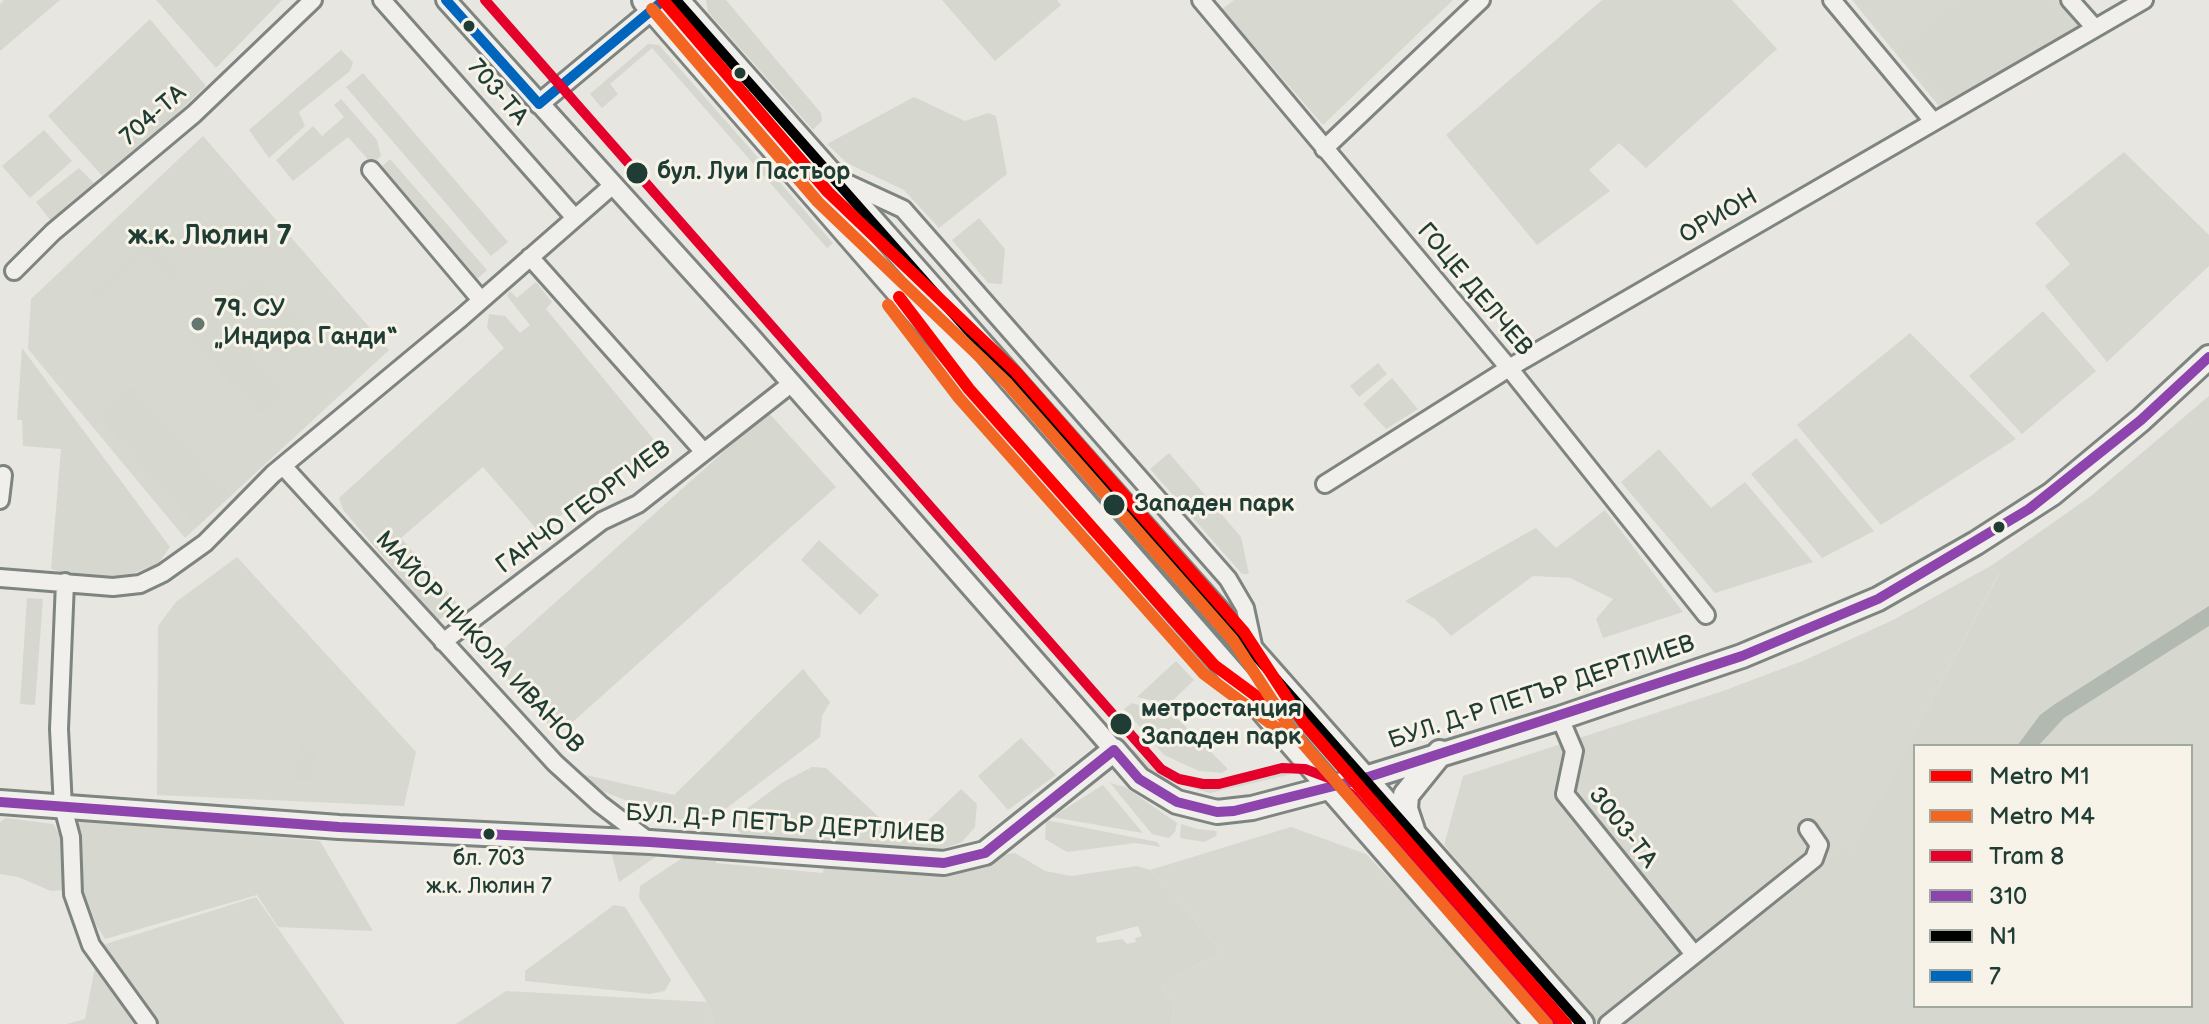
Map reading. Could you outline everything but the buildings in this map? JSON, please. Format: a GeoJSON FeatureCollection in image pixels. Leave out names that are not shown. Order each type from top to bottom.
{"type":"FeatureCollection","features":[{"type":"Feature","properties":{"kind":"main road"},"geometry":{"type":"LineString","coordinates":[[676,0],[1581,1024]]}},
{"type":"Feature","properties":{"kind":"main road"},"geometry":{"type":"LineString","coordinates":[[654,3],[1537,1024]]}},
{"type":"Feature","properties":{"kind":"main road","name":"БУЛ. Д-Р ПЕТЪР ДЕРТЛИЕВ"},"geometry":{"type":"LineString","coordinates":[[0,802],[339,827],[650,842],[930,863],[974,858],[985,853],[1114,750],[1139,779],[1177,802],[1196,808],[1234,811],[1362,779],[1560,718],[1820,626],[1913,580],[2052,494],[2141,420],[2209,357]]}},
{"type":"Feature","properties":{"kind":"main road"},"geometry":{"type":"LineString","coordinates":[[1414,836],[1405,813],[1406,795],[1440,753]]}},
{"type":"Feature","properties":{"kind":"street","name":"704-ТА"},"geometry":{"type":"LineString","coordinates":[[17,267],[194,114],[313,0]]}},
{"type":"Feature","properties":{"kind":"street","name":"703-ТА"},"geometry":{"type":"LineString","coordinates":[[382,0],[575,218]]}},
{"type":"Feature","properties":{"kind":"street"},"geometry":{"type":"LineString","coordinates":[[446,0],[792,383],[1114,750]]}},
{"type":"Feature","properties":{"kind":"street","name":"ГОЦЕ ДЕЛЧЕВ"},"geometry":{"type":"LineString","coordinates":[[1201,0],[1509,368],[1706,615]]}},
{"type":"Feature","properties":{"kind":"street"},"geometry":{"type":"LineString","coordinates":[[1324,149],[1481,0]]}},
{"type":"Feature","properties":{"kind":"street"},"geometry":{"type":"LineString","coordinates":[[1832,0],[1932,120]]}},
{"type":"Feature","properties":{"kind":"street"},"geometry":{"type":"LineString","coordinates":[[2070,0],[2094,27]]}},
{"type":"Feature","properties":{"kind":"street","name":"ОРИОН"},"geometry":{"type":"LineString","coordinates":[[1325,484],[1509,368],[1932,120],[2144,0]]}},
{"type":"Feature","properties":{"kind":"street"},"geometry":{"type":"LineString","coordinates":[[539,104],[654,3]]}},
{"type":"Feature","properties":{"kind":"street"},"geometry":{"type":"LineString","coordinates":[[371,170],[481,300]]}},
{"type":"Feature","properties":{"kind":"street"},"geometry":{"type":"LineString","coordinates":[[0,578],[113,587],[140,584],[163,573],[205,543],[283,466],[613,185]]}},
{"type":"Feature","properties":{"kind":"street"},"geometry":{"type":"LineString","coordinates":[[530,257],[703,451]]}},
{"type":"Feature","properties":{"kind":"street","name":"ГАНЧО ГЕОРГИЕВ"},"geometry":{"type":"LineString","coordinates":[[443,642],[602,521],[638,504],[792,383]]}},
{"type":"Feature","properties":{"kind":"street","name":"МАЙОР НИКОЛА ИВАНОВ"},"geometry":{"type":"LineString","coordinates":[[283,466],[555,763],[600,804],[650,842]]}},
{"type":"Feature","properties":{"kind":"street"},"geometry":{"type":"LineString","coordinates":[[0,500],[3,475]]}},
{"type":"Feature","properties":{"kind":"street"},"geometry":{"type":"LineString","coordinates":[[65,582],[59,729],[63,807],[71,837],[73,894],[91,945],[148,1024]]}},
{"type":"Feature","properties":{"kind":"street","name":"3003-ТА"},"geometry":{"type":"LineString","coordinates":[[1560,718],[1574,751],[1565,794],[1693,953]]}},
{"type":"Feature","properties":{"kind":"street"},"geometry":{"type":"LineString","coordinates":[[1608,1024],[1814,859],[1819,845],[1808,829]]}},
{"type":"Feature","properties":{"kind":"shaded area"},"geometry":{"type":"Polygon","coordinates":[[[4,0],[60,0],[0,51],[0,4],[4,0]]]}},
{"type":"Feature","properties":{"kind":"shaded area"},"geometry":{"type":"Polygon","coordinates":[[[156,0],[282,0],[216,68],[156,0]]]}},
{"type":"Feature","properties":{"kind":"shaded area"},"geometry":{"type":"Polygon","coordinates":[[[706,0],[726,0],[821,113],[822,121],[813,130],[708,12],[706,0]]]}},
{"type":"Feature","properties":{"kind":"shaded area"},"geometry":{"type":"Polygon","coordinates":[[[942,0],[1057,0],[1061,5],[995,61],[942,0]]]}},
{"type":"Feature","properties":{"kind":"shaded area"},"geometry":{"type":"Polygon","coordinates":[[[1234,0],[1453,0],[1323,125],[1222,9],[1234,0]]]}},
{"type":"Feature","properties":{"kind":"shaded area"},"geometry":{"type":"Polygon","coordinates":[[[1602,0],[1732,0],[1777,49],[1646,168],[1619,143],[1589,170],[1610,191],[1537,245],[1446,135],[1602,0]]]}},
{"type":"Feature","properties":{"kind":"shaded area"},"geometry":{"type":"Polygon","coordinates":[[[1852,0],[2060,0],[2081,26],[1939,106],[1852,0]]]}},
{"type":"Feature","properties":{"kind":"shaded area"},"geometry":{"type":"Polygon","coordinates":[[[1959,0],[2050,0],[2075,28],[1951,101],[1896,50],[1959,0]]]}},
{"type":"Feature","properties":{"kind":"shaded area"},"geometry":{"type":"Polygon","coordinates":[[[150,19],[206,86],[107,181],[48,116],[150,19]]]}},
{"type":"Feature","properties":{"kind":"shaded area"},"geometry":{"type":"Polygon","coordinates":[[[648,44],[659,45],[833,243],[827,248],[652,48],[610,84],[618,94],[602,108],[590,94],[648,44]]]}},
{"type":"Feature","properties":{"kind":"shaded area"},"geometry":{"type":"Polygon","coordinates":[[[341,50],[353,62],[350,71],[299,112],[305,126],[269,158],[249,130],[341,50]]]}},
{"type":"Feature","properties":{"kind":"shaded area"},"geometry":{"type":"Polygon","coordinates":[[[363,73],[508,242],[491,256],[346,87],[363,73]]]}},
{"type":"Feature","properties":{"kind":"shaded area"},"geometry":{"type":"Polygon","coordinates":[[[914,97],[965,121],[988,113],[996,116],[1007,174],[939,228],[904,190],[847,163],[827,144],[914,97]]]}},
{"type":"Feature","properties":{"kind":"shaded area"},"geometry":{"type":"Polygon","coordinates":[[[341,99],[377,140],[381,156],[372,164],[348,137],[293,181],[276,160],[313,126],[322,136],[344,117],[334,105],[341,99]]]}},
{"type":"Feature","properties":{"kind":"shaded area"},"geometry":{"type":"Polygon","coordinates":[[[44,130],[72,161],[30,198],[2,166],[44,130]]]}},
{"type":"Feature","properties":{"kind":"shaded area","name":"79. СУ „Индира Ганди“"},"geometry":{"type":"Polygon","coordinates":[[[203,136],[389,350],[185,538],[28,349],[31,299],[203,136]]]}},
{"type":"Feature","properties":{"kind":"shaded area"},"geometry":{"type":"Polygon","coordinates":[[[2124,152],[2209,235],[2209,266],[2107,362],[2045,286],[2070,264],[2035,223],[2124,152]]]}},
{"type":"Feature","properties":{"kind":"shaded area"},"geometry":{"type":"Polygon","coordinates":[[[390,159],[487,270],[475,281],[378,170],[390,159]]]}},
{"type":"Feature","properties":{"kind":"shaded area"},"geometry":{"type":"Polygon","coordinates":[[[79,168],[99,188],[54,225],[36,202],[79,168]]]}},
{"type":"Feature","properties":{"kind":"shaded area"},"geometry":{"type":"Polygon","coordinates":[[[979,218],[1005,249],[1002,284],[988,283],[952,240],[979,218]]]}},
{"type":"Feature","properties":{"kind":"shaded area"},"geometry":{"type":"Polygon","coordinates":[[[151,240],[180,272],[171,280],[147,253],[95,299],[90,293],[151,240]]]}},
{"type":"Feature","properties":{"kind":"shaded area"},"geometry":{"type":"Polygon","coordinates":[[[256,272],[311,334],[280,362],[224,300],[256,272]]]}},
{"type":"Feature","properties":{"kind":"shaded area"},"geometry":{"type":"Polygon","coordinates":[[[536,282],[552,302],[546,309],[660,447],[625,471],[620,466],[540,533],[483,467],[401,538],[458,604],[438,621],[344,511],[339,498],[504,348],[487,328],[489,314],[505,316],[520,333],[530,325],[507,296],[510,291],[517,298],[536,282]]]}},
{"type":"Feature","properties":{"kind":"shaded area"},"geometry":{"type":"Polygon","coordinates":[[[2043,311],[2096,371],[2022,434],[1969,376],[2043,311]]]}},
{"type":"Feature","properties":{"kind":"shaded area"},"geometry":{"type":"Polygon","coordinates":[[[211,313],[283,392],[260,414],[187,334],[211,313]]]}},
{"type":"Feature","properties":{"kind":"shaded area"},"geometry":{"type":"Polygon","coordinates":[[[1910,333],[2016,439],[1881,525],[1797,425],[1910,333]]]}},
{"type":"Feature","properties":{"kind":"shaded area"},"geometry":{"type":"Polygon","coordinates":[[[22,348],[170,547],[158,564],[117,579],[72,576],[51,569],[61,449],[23,446],[22,420],[17,420],[22,348]]]}},
{"type":"Feature","properties":{"kind":"shaded area"},"geometry":{"type":"Polygon","coordinates":[[[1378,363],[1387,374],[1359,397],[1350,386],[1378,363]]]}},
{"type":"Feature","properties":{"kind":"shaded area"},"geometry":{"type":"Polygon","coordinates":[[[1392,378],[1418,409],[1386,429],[1363,404],[1392,378]]]}},
{"type":"Feature","properties":{"kind":"shaded area"},"geometry":{"type":"Polygon","coordinates":[[[132,386],[231,496],[197,526],[98,416],[132,386]]]}},
{"type":"Feature","properties":{"kind":"shaded area"},"geometry":{"type":"Polygon","coordinates":[[[2209,396],[2209,1024],[1619,1024],[1844,846],[1851,853],[1999,574],[1994,564],[2091,496],[2209,396]]]}},
{"type":"Feature","properties":{"kind":"shaded area"},"geometry":{"type":"Polygon","coordinates":[[[768,412],[836,487],[558,735],[491,660],[768,412]]]}},
{"type":"Feature","properties":{"kind":"shaded area"},"geometry":{"type":"Polygon","coordinates":[[[1796,438],[1874,531],[1822,558],[1751,474],[1796,438]]]}},
{"type":"Feature","properties":{"kind":"shaded area"},"geometry":{"type":"Polygon","coordinates":[[[1659,449],[1711,508],[1745,482],[1813,562],[1715,593],[1621,482],[1659,449]]]}},
{"type":"Feature","properties":{"kind":"shaded area"},"geometry":{"type":"Polygon","coordinates":[[[1169,453],[1241,537],[1249,574],[1242,574],[1150,469],[1169,453]]]}},
{"type":"Feature","properties":{"kind":"shaded area"},"geometry":{"type":"Polygon","coordinates":[[[1605,510],[1683,612],[1603,638],[1596,619],[1613,599],[1570,578],[1533,576],[1451,636],[1435,619],[1405,601],[1536,528],[1556,548],[1605,510]]]}},
{"type":"Feature","properties":{"kind":"shaded area"},"geometry":{"type":"Polygon","coordinates":[[[819,540],[879,595],[860,615],[801,560],[819,540]]]}},
{"type":"Feature","properties":{"kind":"shaded area"},"geometry":{"type":"Polygon","coordinates":[[[237,557],[416,752],[404,806],[157,795],[158,626],[176,602],[237,557]]]}},
{"type":"Feature","properties":{"kind":"shaded area"},"geometry":{"type":"Polygon","coordinates":[[[1994,564],[1999,573],[1851,854],[1843,847],[1620,1023],[1598,1024],[1444,845],[1463,776],[1723,691],[1805,660],[1893,620],[1994,564]]]}},
{"type":"Feature","properties":{"kind":"shaded area"},"geometry":{"type":"Polygon","coordinates":[[[27,598],[43,599],[35,705],[20,704],[27,598]]]}},
{"type":"Feature","properties":{"kind":"shaded area"},"geometry":{"type":"Polygon","coordinates":[[[2209,606],[2209,626],[2064,718],[2040,744],[2018,744],[2040,715],[2209,606]]]}},
{"type":"Feature","properties":{"kind":"shaded area"},"geometry":{"type":"Polygon","coordinates":[[[1176,661],[1194,680],[1169,704],[1137,697],[1176,661]]]}},
{"type":"Feature","properties":{"kind":"shaded area"},"geometry":{"type":"Polygon","coordinates":[[[803,669],[830,702],[822,716],[820,737],[711,820],[673,819],[602,791],[581,774],[674,795],[803,669]]]}},
{"type":"Feature","properties":{"kind":"shaded area"},"geometry":{"type":"Polygon","coordinates":[[[1132,703],[1173,714],[1228,769],[1222,773],[1199,771],[1164,755],[1124,709],[1132,703]]]}},
{"type":"Feature","properties":{"kind":"shaded area"},"geometry":{"type":"Polygon","coordinates":[[[1021,738],[1056,775],[1008,810],[978,776],[1021,738]]]}},
{"type":"Feature","properties":{"kind":"shaded area"},"geometry":{"type":"Polygon","coordinates":[[[299,745],[315,746],[312,781],[295,780],[299,745]]]}},
{"type":"Feature","properties":{"kind":"shaded area"},"geometry":{"type":"Polygon","coordinates":[[[1133,749],[1159,774],[1199,786],[1226,785],[1277,772],[1292,774],[1210,793],[1158,778],[1142,766],[1130,752],[1133,749]]]}},
{"type":"Feature","properties":{"kind":"shaded area"},"geometry":{"type":"Polygon","coordinates":[[[812,767],[826,768],[895,832],[914,834],[961,789],[977,804],[975,827],[962,842],[937,851],[741,834],[735,826],[737,816],[783,782],[812,767]]]}},
{"type":"Feature","properties":{"kind":"shaded area"},"geometry":{"type":"Polygon","coordinates":[[[1110,783],[1125,787],[1177,823],[1175,832],[1169,838],[1152,834],[1110,783]]]}},
{"type":"Feature","properties":{"kind":"shaded area"},"geometry":{"type":"Polygon","coordinates":[[[1103,785],[1143,833],[1052,817],[1103,785]]]}},
{"type":"Feature","properties":{"kind":"shaded area"},"geometry":{"type":"Polygon","coordinates":[[[6,818],[53,824],[64,841],[68,890],[51,891],[18,877],[0,874],[0,822],[6,818]]]}},
{"type":"Feature","properties":{"kind":"shaded area"},"geometry":{"type":"Polygon","coordinates":[[[81,819],[320,841],[373,931],[278,927],[257,895],[105,939],[77,895],[74,836],[81,819]]]}},
{"type":"Feature","properties":{"kind":"shaded area"},"geometry":{"type":"Polygon","coordinates":[[[1046,820],[1157,842],[1161,847],[1136,843],[1067,852],[1045,839],[1046,820]]]}},
{"type":"Feature","properties":{"kind":"shaded area"},"geometry":{"type":"Polygon","coordinates":[[[1181,824],[1217,831],[1216,836],[1204,842],[1180,838],[1181,824]]]}},
{"type":"Feature","properties":{"kind":"shaded area"},"geometry":{"type":"Polygon","coordinates":[[[1291,827],[1366,854],[1528,1024],[1172,1024],[1174,1005],[1161,986],[1221,951],[1150,870],[1291,827]]]}},
{"type":"Feature","properties":{"kind":"shaded area"},"geometry":{"type":"Polygon","coordinates":[[[610,847],[660,854],[619,882],[610,847]]]}},
{"type":"Feature","properties":{"kind":"shaded area"},"geometry":{"type":"Polygon","coordinates":[[[698,853],[716,854],[716,863],[823,873],[824,864],[929,873],[976,868],[1002,855],[1015,853],[1045,871],[1072,876],[1137,866],[1150,870],[1221,951],[1161,986],[1174,1005],[1172,1024],[714,1024],[707,1002],[639,898],[640,886],[684,857],[698,853]],[[1138,926],[1096,937],[1097,943],[1122,939],[1127,944],[1136,942],[1135,938],[1142,936],[1138,926]]]}},
{"type":"Feature","properties":{"kind":"shaded area"},"geometry":{"type":"Polygon","coordinates":[[[256,897],[345,1024],[67,1024],[85,1019],[99,946],[256,897]]]}},
{"type":"Feature","properties":{"kind":"shaded area"},"geometry":{"type":"Polygon","coordinates":[[[614,905],[625,907],[671,980],[665,991],[650,994],[525,981],[525,971],[614,905]]]}},
{"type":"Feature","properties":{"kind":"shaded area"},"geometry":{"type":"Polygon","coordinates":[[[506,991],[707,1002],[714,1024],[456,1024],[506,991]]]}},
{"type":"Feature","properties":{"kind":"metro line","name":"M1"},"geometry":{"type":"LineString","coordinates":[[663,0],[828,192],[1016,372],[1244,632],[1303,722],[1566,1024]]}},
{"type":"Feature","properties":{"kind":"metro line","name":"M4"},"geometry":{"type":"LineString","coordinates":[[652,9],[818,202],[1006,382],[1233,640],[1292,731],[1547,1024]]}},
{"type":"Feature","properties":{"kind":"metro line","name":"M1"},"geometry":{"type":"LineString","coordinates":[[899,297],[969,389],[1214,665],[1286,718]]}},
{"type":"Feature","properties":{"kind":"metro line","name":"M4"},"geometry":{"type":"LineString","coordinates":[[888,305],[959,398],[1204,674],[1278,729]]}},
{"type":"Feature","properties":{"kind":"tram line","name":"8"},"geometry":{"type":"LineString","coordinates":[[485,0],[1161,769],[1179,779],[1203,784],[1219,784],[1282,768],[1305,769],[1329,778],[1351,794],[1554,1024]]}},
{"type":"Feature","properties":{"kind":"transit line","name":"7"},"geometry":{"type":"LineString","coordinates":[[446,0],[539,104]]}},
{"type":"Feature","properties":{"kind":"transit line","name":"7"},"geometry":{"type":"LineString","coordinates":[[539,104],[664,0]]}},
{"type":"Feature","properties":{"kind":"transit line","name":"N1"},"geometry":{"type":"LineString","coordinates":[[676,0],[1581,1024]]}},
{"type":"Feature","properties":{"kind":"transit line","name":"310"},"geometry":{"type":"LineString","coordinates":[[1114,750],[1139,779],[1177,802],[1217,812],[1234,811],[1362,779],[1742,656],[1878,599],[2029,509],[2141,420],[2209,357]]}},
{"type":"Feature","properties":{"kind":"transit line","name":"310"},"geometry":{"type":"LineString","coordinates":[[0,802],[339,827],[650,842],[944,863],[985,853],[1114,750]]}},
{"type":"Feature","properties":{"kind":"place","name":"бул. Луи Пастьор"},"geometry":{"type":"Point","coordinates":[637,173]}},
{"type":"Feature","properties":{"kind":"place","name":"79. СУ „Индира Ганди“"},"geometry":{"type":"Point","coordinates":[198,324]}},
{"type":"Feature","properties":{"kind":"place","name":"Западен парк"},"geometry":{"type":"Point","coordinates":[1114,505]}},
{"type":"Feature","properties":{"kind":"place","name":"метростанция Западен парк"},"geometry":{"type":"Point","coordinates":[1121,724]}},
{"type":"Feature","properties":{"kind":"place","name":"бл. 703 ж.к. Люлин 7"},"geometry":{"type":"Point","coordinates":[489,834]}},
{"type":"Feature","properties":{"kind":"district","name":"ж.к. Люлин 7"},"geometry":{"type":"Point","coordinates":[210,237]}}]}
